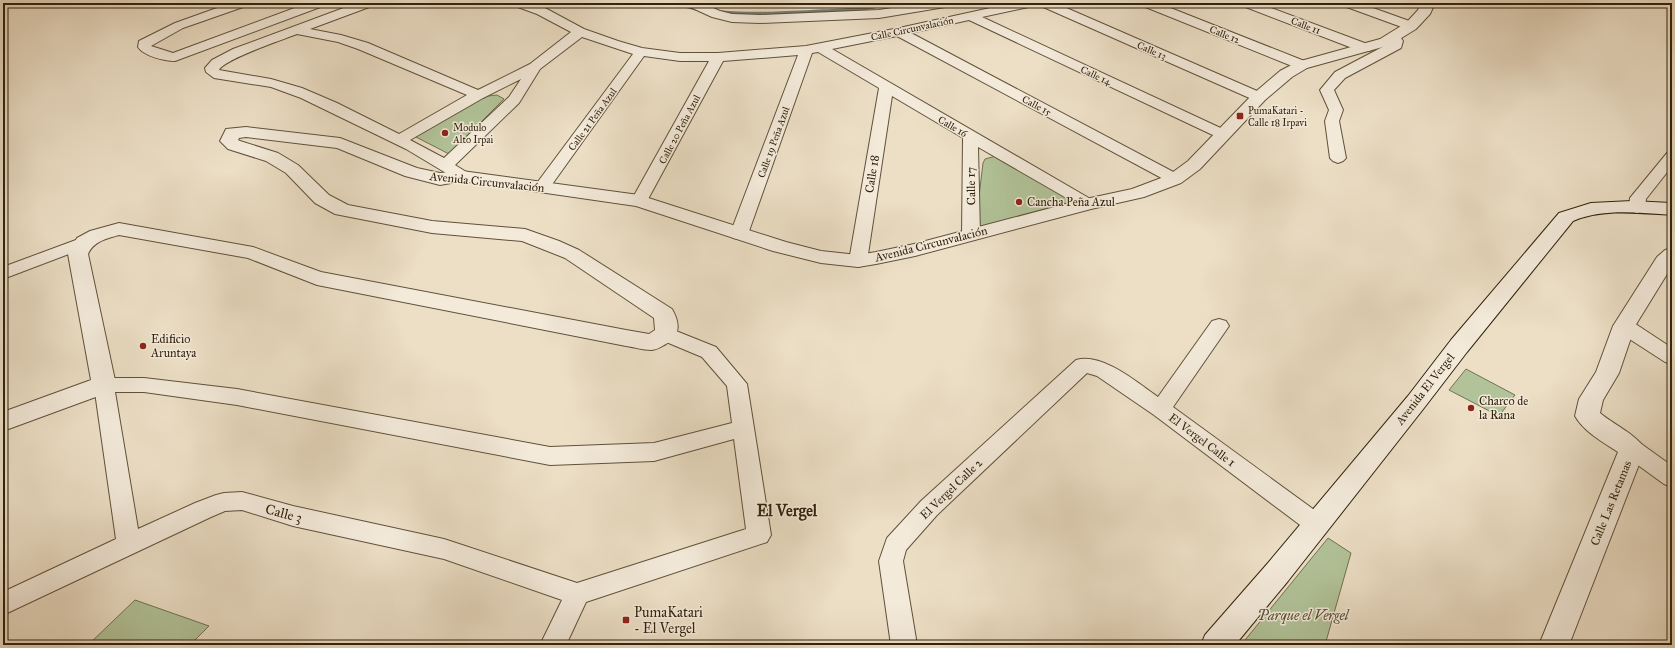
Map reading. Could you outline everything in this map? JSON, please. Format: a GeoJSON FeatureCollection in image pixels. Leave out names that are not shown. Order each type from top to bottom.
{"type":"FeatureCollection","features":[{"type":"Feature","properties":{"kind":"street"},"geometry":{"type":"LineString","coordinates":[[242,3],[170,30],[151,39],[144,44],[144,47],[168,57],[175,57],[319,3]]}},
{"type":"Feature","properties":{"kind":"street"},"geometry":{"type":"LineString","coordinates":[[368,3],[238,52],[217,63],[212,68],[213,72],[219,75],[267,82],[288,88],[313,98],[399,140],[446,165],[462,176]]}},
{"type":"Feature","properties":{"kind":"street","name":"Calle Circunvalación"},"geometry":{"type":"LineString","coordinates":[[519,3],[541,11],[580,32],[612,44],[642,52],[680,57],[718,57],[812,48],[898,32],[1029,3]]}},
{"type":"Feature","properties":{"kind":"street"},"geometry":{"type":"LineString","coordinates":[[692,3],[716,14],[727,17],[760,19],[879,14],[944,3]]}},
{"type":"Feature","properties":{"kind":"street","name":"Calle 13"},"geometry":{"type":"LineString","coordinates":[[1045,3],[1259,97]]}},
{"type":"Feature","properties":{"kind":"street","name":"Calle 12"},"geometry":{"type":"LineString","coordinates":[[1147,3],[1302,65]]}},
{"type":"Feature","properties":{"kind":"street","name":"Calle 11"},"geometry":{"type":"LineString","coordinates":[[1246,3],[1365,48]]}},
{"type":"Feature","properties":{"kind":"street"},"geometry":{"type":"LineString","coordinates":[[1348,3],[1412,26]]}},
{"type":"Feature","properties":{"kind":"street","name":"Avenida Circunvalación"},"geometry":{"type":"LineString","coordinates":[[666,334],[667,325],[664,314],[572,254],[526,235],[432,227],[342,210],[322,199],[310,185],[286,165],[272,157],[234,145],[229,141],[232,134],[246,132],[340,143],[411,172],[440,179],[462,176],[639,201],[780,247],[821,257],[858,261],[915,250],[1088,204],[1137,193],[1176,178],[1194,165],[1259,97],[1286,74],[1302,65],[1365,48],[1394,38],[1412,26],[1425,11],[1428,3]]}},
{"type":"Feature","properties":{"kind":"street","name":"Calle 14"},"geometry":{"type":"LineString","coordinates":[[970,16],[1222,134]]}},
{"type":"Feature","properties":{"kind":"street"},"geometry":{"type":"LineString","coordinates":[[294,30],[341,39],[363,46],[484,93],[514,100]]}},
{"type":"Feature","properties":{"kind":"street"},"geometry":{"type":"LineString","coordinates":[[399,140],[484,93],[535,67],[580,32]]}},
{"type":"Feature","properties":{"kind":"street","name":"Calle 15"},"geometry":{"type":"LineString","coordinates":[[898,32],[1176,178]]}},
{"type":"Feature","properties":{"kind":"street"},"geometry":{"type":"LineString","coordinates":[[1338,158],[1332,121],[1336,110],[1327,90],[1340,75],[1396,45],[1397,41],[1394,38]]}},
{"type":"Feature","properties":{"kind":"street","name":"Calle 16"},"geometry":{"type":"LineString","coordinates":[[812,48],[886,87],[1088,204]]}},
{"type":"Feature","properties":{"kind":"street","name":"Calle 19 Peña Azul"},"geometry":{"type":"LineString","coordinates":[[739,234],[812,48]]}},
{"type":"Feature","properties":{"kind":"street","name":"Calle 21 Peña Azul"},"geometry":{"type":"LineString","coordinates":[[542,187],[642,52]]}},
{"type":"Feature","properties":{"kind":"street","name":"Calle 20 Peña Azul"},"geometry":{"type":"LineString","coordinates":[[639,201],[718,57]]}},
{"type":"Feature","properties":{"kind":"street"},"geometry":{"type":"LineString","coordinates":[[446,165],[514,100],[535,67]]}},
{"type":"Feature","properties":{"kind":"street","name":"Calle 18"},"geometry":{"type":"LineString","coordinates":[[858,261],[886,87]]}},
{"type":"Feature","properties":{"kind":"street","name":"Calle 17"},"geometry":{"type":"LineString","coordinates":[[970,136],[971,235]]}},
{"type":"Feature","properties":{"kind":"street"},"geometry":{"type":"LineString","coordinates":[[1637,208],[1638,198],[1672,156]]}},
{"type":"Feature","properties":{"kind":"street","name":"Avenida El Vergel"},"geometry":{"type":"LineString","coordinates":[[1216,645],[1566,217],[1579,211],[1595,208],[1672,209]]}},
{"type":"Feature","properties":{"kind":"street"},"geometry":{"type":"LineString","coordinates":[[3,273],[119,229],[253,253],[317,278],[595,332],[652,342],[666,334],[709,352],[737,384],[759,535],[577,594],[552,645]]}},
{"type":"Feature","properties":{"kind":"street"},"geometry":{"type":"LineString","coordinates":[[84,242],[78,254],[104,385],[129,544]]}},
{"type":"Feature","properties":{"kind":"street","name":"Calle Las Retamas"},"geometry":{"type":"LineString","coordinates":[[1554,645],[1632,450],[1602,429],[1587,416],[1591,399],[1607,373],[1624,326],[1664,262],[1672,254]]}},
{"type":"Feature","properties":{"kind":"street"},"geometry":{"type":"LineString","coordinates":[[1161,409],[1219,326]]}},
{"type":"Feature","properties":{"kind":"street"},"geometry":{"type":"LineString","coordinates":[[1624,326],[1672,357]]}},
{"type":"Feature","properties":{"kind":"street","name":"El Vergel Calle 1"},"geometry":{"type":"LineString","coordinates":[[1083,365],[1102,370],[1161,409],[1316,524]]}},
{"type":"Feature","properties":{"kind":"street","name":"El Vergel Calle 2"},"geometry":{"type":"LineString","coordinates":[[904,645],[891,561],[895,545],[929,508],[1083,365]]}},
{"type":"Feature","properties":{"kind":"street"},"geometry":{"type":"LineString","coordinates":[[3,422],[104,385],[144,385],[237,398],[550,456],[654,452],[744,428]]}},
{"type":"Feature","properties":{"kind":"street"},"geometry":{"type":"LineString","coordinates":[[1632,450],[1672,478]]}},
{"type":"Feature","properties":{"kind":"street","name":"Calle 3"},"geometry":{"type":"LineString","coordinates":[[3,604],[203,510],[224,502],[242,501],[293,516],[444,549],[577,594]]}},
{"type":"Feature","properties":{"kind":"green space"},"geometry":{"type":"Polygon","coordinates":[[[497,95],[504,99],[449,154],[414,136],[479,100],[488,96],[497,95]]]}},
{"type":"Feature","properties":{"kind":"green space"},"geometry":{"type":"Polygon","coordinates":[[[996,156],[1073,200],[1072,203],[984,228],[978,226],[976,222],[983,163],[985,159],[996,156]]]}},
{"type":"Feature","properties":{"kind":"green space"},"geometry":{"type":"Polygon","coordinates":[[[1466,369],[1515,395],[1499,416],[1449,390],[1466,369]]]}},
{"type":"Feature","properties":{"kind":"green space","name":"Parque el Vergel"},"geometry":{"type":"Polygon","coordinates":[[[1328,538],[1351,553],[1325,645],[1241,645],[1328,538]]]}},
{"type":"Feature","properties":{"kind":"green space"},"geometry":{"type":"Polygon","coordinates":[[[135,600],[209,626],[190,645],[88,645],[135,600]]]}},
{"type":"Feature","properties":{"kind":"waterway"},"geometry":{"type":"LineString","coordinates":[[674,3],[697,9]]}},
{"type":"Feature","properties":{"kind":"waterway"},"geometry":{"type":"LineString","coordinates":[[720,12],[772,13],[840,10],[864,8],[888,3]]}},
{"type":"Feature","properties":{"kind":"place","name":"PumaKatari - Calle 18 Irpavi"},"geometry":{"type":"Point","coordinates":[1240,116]}},
{"type":"Feature","properties":{"kind":"place","name":"Modulo Alto Irpai"},"geometry":{"type":"Point","coordinates":[445,133]}},
{"type":"Feature","properties":{"kind":"place","name":"Cancha Peña Azul"},"geometry":{"type":"Point","coordinates":[1019,202]}},
{"type":"Feature","properties":{"kind":"place","name":"Edificio Aruntaya"},"geometry":{"type":"Point","coordinates":[143,346]}},
{"type":"Feature","properties":{"kind":"place","name":"Charco de la Rana"},"geometry":{"type":"Point","coordinates":[1471,408]}},
{"type":"Feature","properties":{"kind":"place","name":"PumaKatari - El Vergel"},"geometry":{"type":"Point","coordinates":[626,620]}},
{"type":"Feature","properties":{"kind":"district","name":"El Vergel"},"geometry":{"type":"Point","coordinates":[787,510]}}]}
